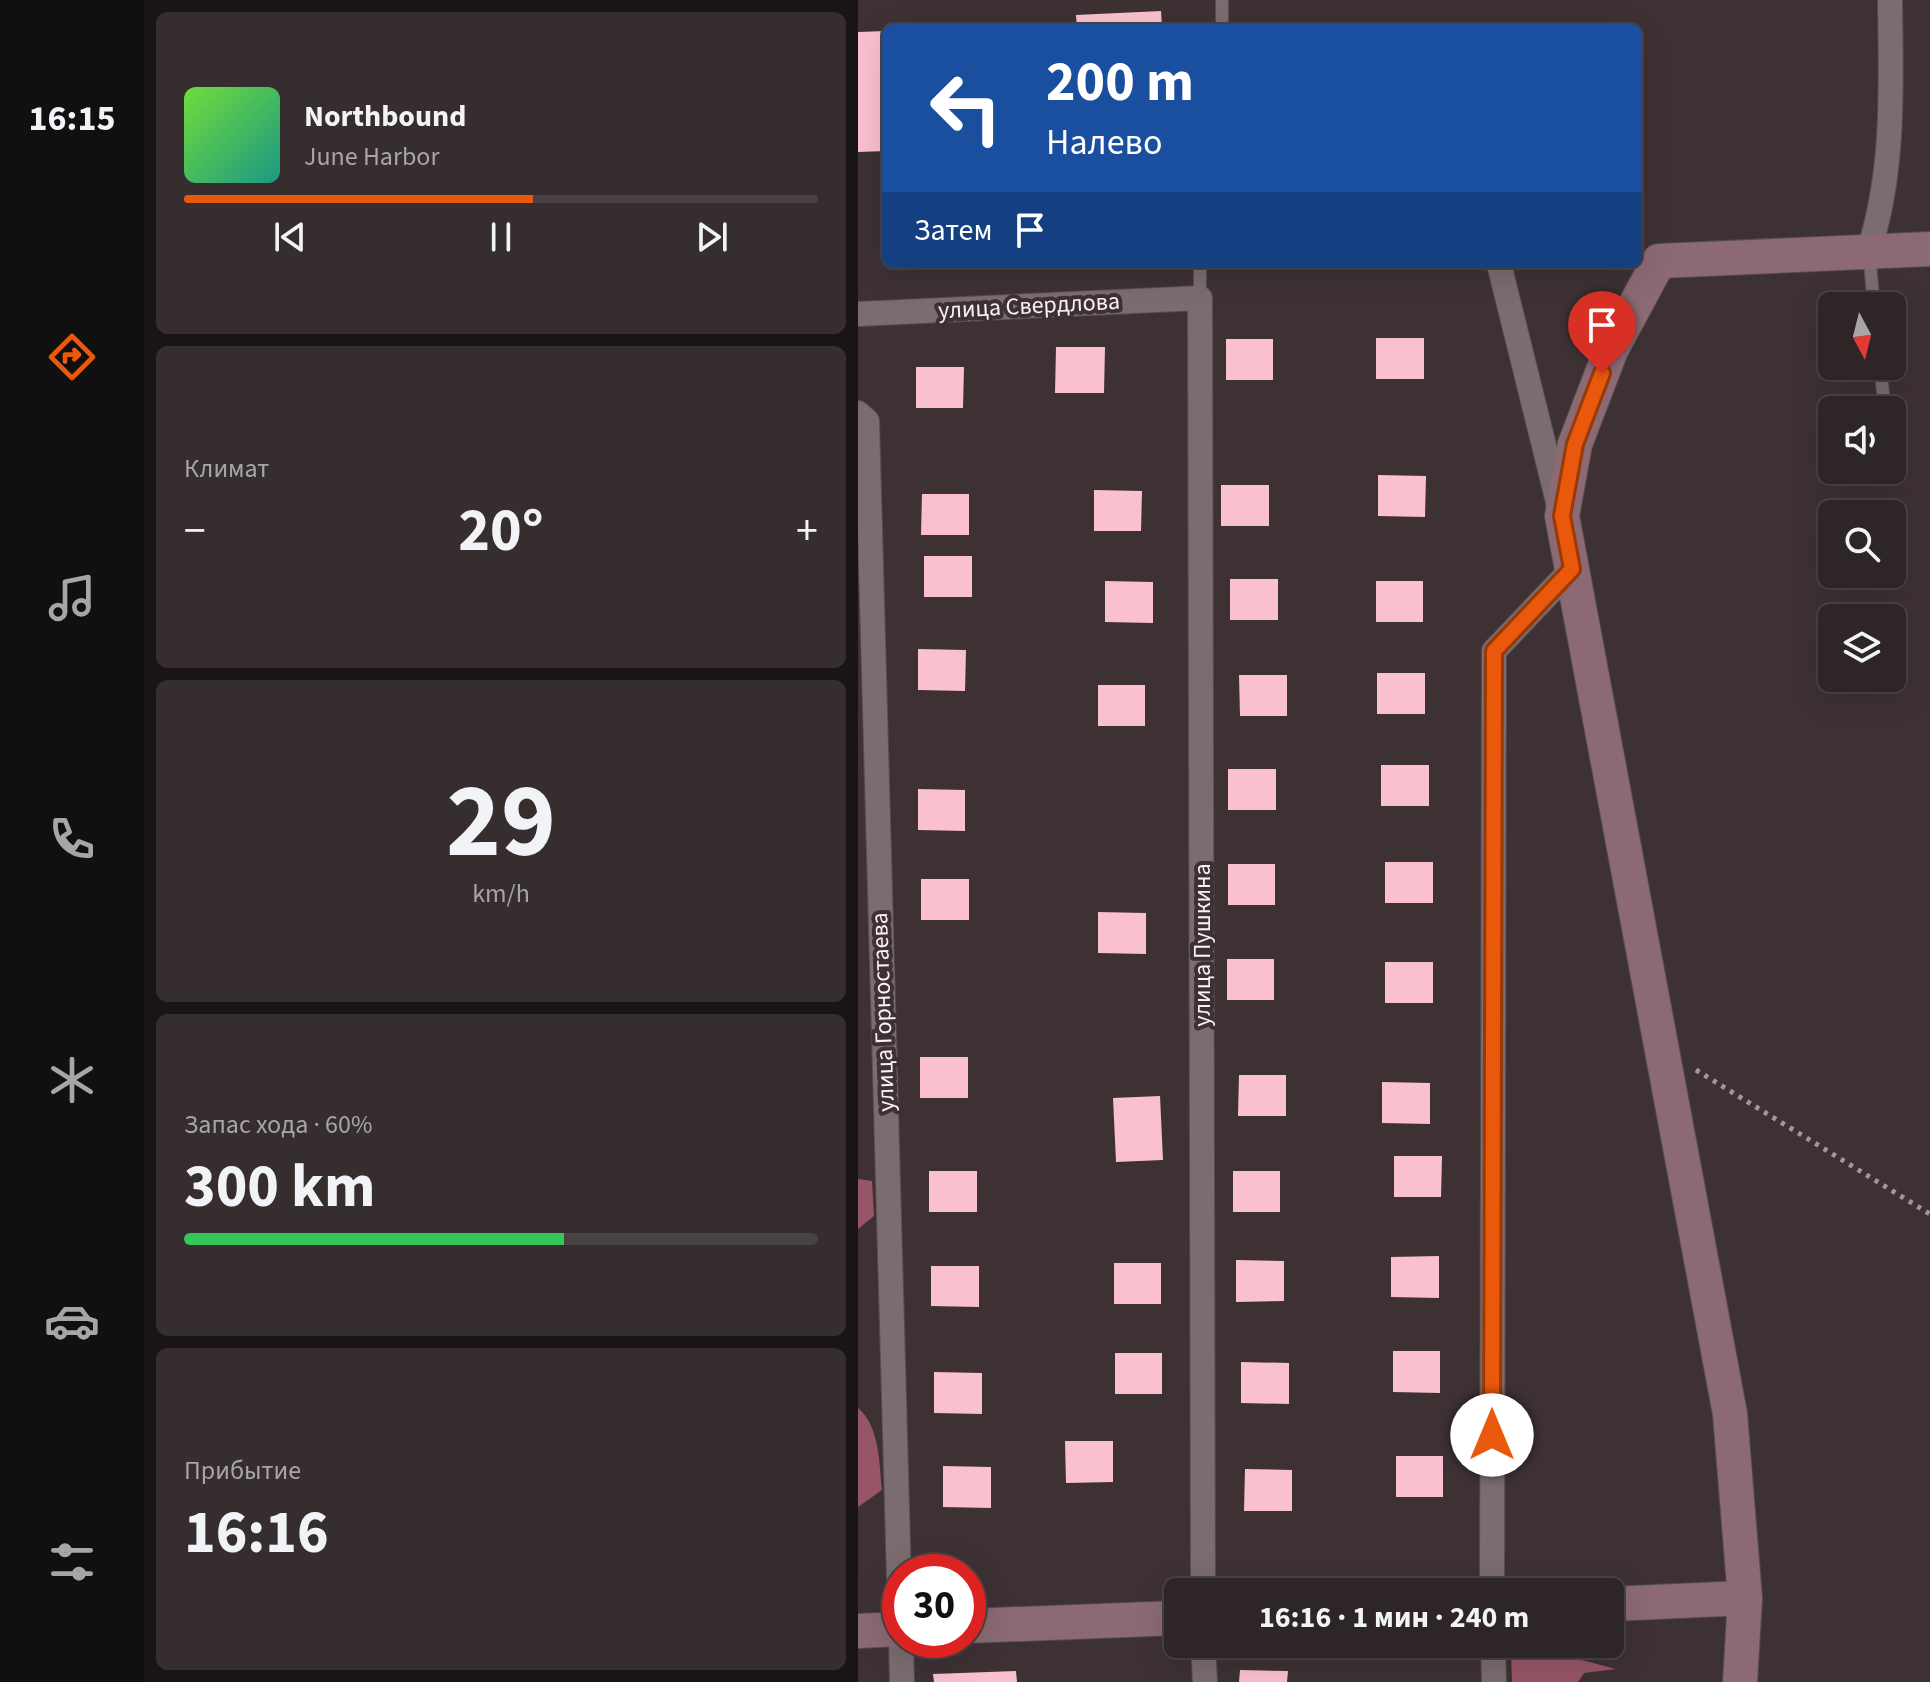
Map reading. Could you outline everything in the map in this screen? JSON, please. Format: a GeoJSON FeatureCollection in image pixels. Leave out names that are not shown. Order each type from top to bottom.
{"type":"FeatureCollection","features":[{"type":"Feature","properties":{"kind":"main road"},"geometry":{"type":"LineString","coordinates":[[1740,1682],[1745,1598],[1730,1414],[1562,516],[1575,444],[1611,350],[1654,261],[1930,249]]}},
{"type":"Feature","properties":{"kind":"main road"},"geometry":{"type":"LineString","coordinates":[[1624,1603],[1745,1598]]}},
{"type":"Feature","properties":{"kind":"main road"},"geometry":{"type":"LineString","coordinates":[[986,1625],[1164,1619]]}},
{"type":"Feature","properties":{"kind":"main road"},"geometry":{"type":"LineString","coordinates":[[858,1631],[882,1630]]}},
{"type":"Feature","properties":{"kind":"street"},"geometry":{"type":"LineString","coordinates":[[1869,250],[1881,211],[1892,105],[1890,0]]}},
{"type":"Feature","properties":{"kind":"street"},"geometry":{"type":"LineString","coordinates":[[1500,268],[1562,516]]}},
{"type":"Feature","properties":{"kind":"street","name":"улица Свердлова"},"geometry":{"type":"LineString","coordinates":[[858,314],[1200,298]]}},
{"type":"Feature","properties":{"kind":"street","name":"улица Пушкина"},"geometry":{"type":"LineString","coordinates":[[1200,298],[1203,1578]]}},
{"type":"Feature","properties":{"kind":"street","name":"улица Горностаева"},"geometry":{"type":"LineString","coordinates":[[858,413],[867,421],[898,1554]]}},
{"type":"Feature","properties":{"kind":"street"},"geometry":{"type":"LineString","coordinates":[[1492,1578],[1494,651],[1572,569]]}},
{"type":"Feature","properties":{"kind":"street"},"geometry":{"type":"LineString","coordinates":[[901,1658],[902,1682]]}},
{"type":"Feature","properties":{"kind":"street"},"geometry":{"type":"LineString","coordinates":[[1204,1658],[1205,1682]]}},
{"type":"Feature","properties":{"kind":"street"},"geometry":{"type":"LineString","coordinates":[[1493,1658],[1494,1682]]}},
{"type":"Feature","properties":{"kind":"lane"},"geometry":{"type":"LineString","coordinates":[[1222,0],[1222,24]]}},
{"type":"Feature","properties":{"kind":"lane"},"geometry":{"type":"LineString","coordinates":[[1869,250],[1873,292]]}},
{"type":"Feature","properties":{"kind":"lane"},"geometry":{"type":"LineString","coordinates":[[1200,268],[1200,298]]}},
{"type":"Feature","properties":{"kind":"path"},"geometry":{"type":"LineString","coordinates":[[1661,1049],[1930,1214]]}},
{"type":"Feature","properties":{"kind":"shaded area"},"geometry":{"type":"Polygon","coordinates":[[[858,1179],[872,1181],[874,1216],[858,1229],[858,1179]]]}},
{"type":"Feature","properties":{"kind":"shaded area"},"geometry":{"type":"Polygon","coordinates":[[[858,1408],[871,1425],[874,1435],[882,1490],[858,1507],[858,1408]]]}},
{"type":"Feature","properties":{"kind":"shaded area"},"geometry":{"type":"Polygon","coordinates":[[[1511,1658],[1574,1658],[1616,1669],[1584,1673],[1578,1682],[1512,1682],[1511,1658]]]}},
{"type":"Feature","properties":{"kind":"building"},"geometry":{"type":"Polygon","coordinates":[[[1161,11],[1162,24],[1077,24],[1076,15],[1161,11]]]}},
{"type":"Feature","properties":{"kind":"building"},"geometry":{"type":"Polygon","coordinates":[[[882,31],[882,151],[858,152],[858,32],[882,31]]]}},
{"type":"Feature","properties":{"kind":"building"},"geometry":{"type":"Polygon","coordinates":[[[1376,338],[1424,338],[1424,379],[1376,379],[1376,338]]]}},
{"type":"Feature","properties":{"kind":"building"},"geometry":{"type":"Polygon","coordinates":[[[1226,339],[1273,339],[1273,380],[1226,380],[1226,339]]]}},
{"type":"Feature","properties":{"kind":"building"},"geometry":{"type":"Polygon","coordinates":[[[1056,347],[1105,347],[1104,393],[1055,393],[1056,347]]]}},
{"type":"Feature","properties":{"kind":"building"},"geometry":{"type":"Polygon","coordinates":[[[916,367],[964,367],[963,408],[916,408],[916,367]]]}},
{"type":"Feature","properties":{"kind":"building"},"geometry":{"type":"Polygon","coordinates":[[[1378,475],[1426,476],[1425,517],[1378,516],[1378,475]]]}},
{"type":"Feature","properties":{"kind":"building"},"geometry":{"type":"Polygon","coordinates":[[[1221,485],[1269,485],[1269,526],[1221,526],[1221,485]]]}},
{"type":"Feature","properties":{"kind":"building"},"geometry":{"type":"Polygon","coordinates":[[[1094,490],[1142,491],[1141,531],[1094,531],[1094,490]]]}},
{"type":"Feature","properties":{"kind":"building"},"geometry":{"type":"Polygon","coordinates":[[[922,494],[969,494],[969,535],[921,535],[922,494]]]}},
{"type":"Feature","properties":{"kind":"building"},"geometry":{"type":"Polygon","coordinates":[[[924,556],[972,556],[972,597],[924,597],[924,556]]]}},
{"type":"Feature","properties":{"kind":"building"},"geometry":{"type":"Polygon","coordinates":[[[1230,579],[1278,579],[1278,620],[1230,620],[1230,579]]]}},
{"type":"Feature","properties":{"kind":"building"},"geometry":{"type":"Polygon","coordinates":[[[1105,581],[1153,582],[1153,623],[1105,622],[1105,581]]]}},
{"type":"Feature","properties":{"kind":"building"},"geometry":{"type":"Polygon","coordinates":[[[1376,581],[1423,581],[1423,622],[1376,622],[1376,581]]]}},
{"type":"Feature","properties":{"kind":"building"},"geometry":{"type":"Polygon","coordinates":[[[918,649],[966,650],[965,691],[918,690],[918,649]]]}},
{"type":"Feature","properties":{"kind":"building"},"geometry":{"type":"Polygon","coordinates":[[[1377,673],[1425,673],[1425,714],[1377,714],[1377,673]]]}},
{"type":"Feature","properties":{"kind":"building"},"geometry":{"type":"Polygon","coordinates":[[[1239,675],[1287,675],[1287,716],[1240,716],[1239,675]]]}},
{"type":"Feature","properties":{"kind":"building"},"geometry":{"type":"Polygon","coordinates":[[[1098,685],[1145,685],[1145,726],[1098,726],[1098,685]]]}},
{"type":"Feature","properties":{"kind":"building"},"geometry":{"type":"Polygon","coordinates":[[[1381,765],[1429,765],[1429,806],[1381,806],[1381,765]]]}},
{"type":"Feature","properties":{"kind":"building"},"geometry":{"type":"Polygon","coordinates":[[[1228,769],[1276,769],[1276,810],[1228,810],[1228,769]]]}},
{"type":"Feature","properties":{"kind":"building"},"geometry":{"type":"Polygon","coordinates":[[[918,789],[965,790],[965,831],[918,830],[918,789]]]}},
{"type":"Feature","properties":{"kind":"building"},"geometry":{"type":"Polygon","coordinates":[[[1385,862],[1433,862],[1433,903],[1385,903],[1385,862]]]}},
{"type":"Feature","properties":{"kind":"building"},"geometry":{"type":"Polygon","coordinates":[[[1228,864],[1275,864],[1275,905],[1228,905],[1228,864]]]}},
{"type":"Feature","properties":{"kind":"building"},"geometry":{"type":"Polygon","coordinates":[[[921,879],[969,879],[969,920],[921,920],[921,879]]]}},
{"type":"Feature","properties":{"kind":"building"},"geometry":{"type":"Polygon","coordinates":[[[1098,912],[1146,913],[1146,954],[1098,953],[1098,912]]]}},
{"type":"Feature","properties":{"kind":"building"},"geometry":{"type":"Polygon","coordinates":[[[1227,959],[1274,959],[1274,1000],[1227,1000],[1227,959]]]}},
{"type":"Feature","properties":{"kind":"building"},"geometry":{"type":"Polygon","coordinates":[[[1385,962],[1433,962],[1433,1003],[1385,1003],[1385,962]]]}},
{"type":"Feature","properties":{"kind":"building"},"geometry":{"type":"Polygon","coordinates":[[[920,1057],[968,1057],[968,1098],[920,1098],[920,1057]]]}},
{"type":"Feature","properties":{"kind":"building"},"geometry":{"type":"Polygon","coordinates":[[[1239,1075],[1286,1075],[1286,1116],[1238,1116],[1239,1075]]]}},
{"type":"Feature","properties":{"kind":"building"},"geometry":{"type":"Polygon","coordinates":[[[1382,1082],[1430,1083],[1430,1124],[1382,1123],[1382,1082]]]}},
{"type":"Feature","properties":{"kind":"building"},"geometry":{"type":"Polygon","coordinates":[[[1160,1096],[1163,1160],[1116,1162],[1113,1098],[1160,1096]]]}},
{"type":"Feature","properties":{"kind":"building"},"geometry":{"type":"Polygon","coordinates":[[[1394,1156],[1442,1156],[1441,1197],[1394,1197],[1394,1156]]]}},
{"type":"Feature","properties":{"kind":"building"},"geometry":{"type":"Polygon","coordinates":[[[929,1171],[977,1171],[977,1212],[929,1212],[929,1171]]]}},
{"type":"Feature","properties":{"kind":"building"},"geometry":{"type":"Polygon","coordinates":[[[1233,1171],[1280,1171],[1280,1212],[1233,1212],[1233,1171]]]}},
{"type":"Feature","properties":{"kind":"building"},"geometry":{"type":"Polygon","coordinates":[[[1439,1256],[1439,1298],[1391,1297],[1391,1257],[1439,1256]]]}},
{"type":"Feature","properties":{"kind":"building"},"geometry":{"type":"Polygon","coordinates":[[[1236,1260],[1284,1261],[1284,1301],[1236,1302],[1236,1260]]]}},
{"type":"Feature","properties":{"kind":"building"},"geometry":{"type":"Polygon","coordinates":[[[1114,1263],[1161,1263],[1161,1304],[1114,1304],[1114,1263]]]}},
{"type":"Feature","properties":{"kind":"building"},"geometry":{"type":"Polygon","coordinates":[[[931,1266],[979,1266],[979,1307],[931,1306],[931,1266]]]}},
{"type":"Feature","properties":{"kind":"building"},"geometry":{"type":"Polygon","coordinates":[[[1393,1351],[1440,1351],[1440,1393],[1393,1392],[1393,1351]]]}},
{"type":"Feature","properties":{"kind":"building"},"geometry":{"type":"Polygon","coordinates":[[[1115,1353],[1162,1353],[1162,1394],[1115,1394],[1115,1353]]]}},
{"type":"Feature","properties":{"kind":"building"},"geometry":{"type":"Polygon","coordinates":[[[1241,1362],[1289,1363],[1289,1404],[1241,1403],[1241,1362]]]}},
{"type":"Feature","properties":{"kind":"building"},"geometry":{"type":"Polygon","coordinates":[[[934,1372],[982,1373],[982,1414],[934,1413],[934,1372]]]}},
{"type":"Feature","properties":{"kind":"building"},"geometry":{"type":"Polygon","coordinates":[[[1065,1441],[1113,1441],[1113,1482],[1066,1483],[1065,1441]]]}},
{"type":"Feature","properties":{"kind":"building"},"geometry":{"type":"Polygon","coordinates":[[[1396,1456],[1443,1456],[1443,1497],[1396,1497],[1396,1456]]]}},
{"type":"Feature","properties":{"kind":"building"},"geometry":{"type":"Polygon","coordinates":[[[943,1466],[991,1467],[991,1508],[943,1507],[943,1466]]]}},
{"type":"Feature","properties":{"kind":"building"},"geometry":{"type":"Polygon","coordinates":[[[1245,1469],[1292,1470],[1292,1511],[1244,1511],[1245,1469]]]}},
{"type":"Feature","properties":{"kind":"building"},"geometry":{"type":"Polygon","coordinates":[[[1240,1670],[1288,1671],[1287,1682],[1239,1682],[1240,1670]]]}},
{"type":"Feature","properties":{"kind":"building"},"geometry":{"type":"Polygon","coordinates":[[[1016,1671],[1017,1682],[934,1682],[933,1674],[1016,1671]]]}},
{"type":"Feature","properties":{"kind":"route"},"geometry":{"type":"LineString","coordinates":[[1492,1435],[1494,651],[1572,569],[1562,516],[1575,444],[1602,373]]}}]}
